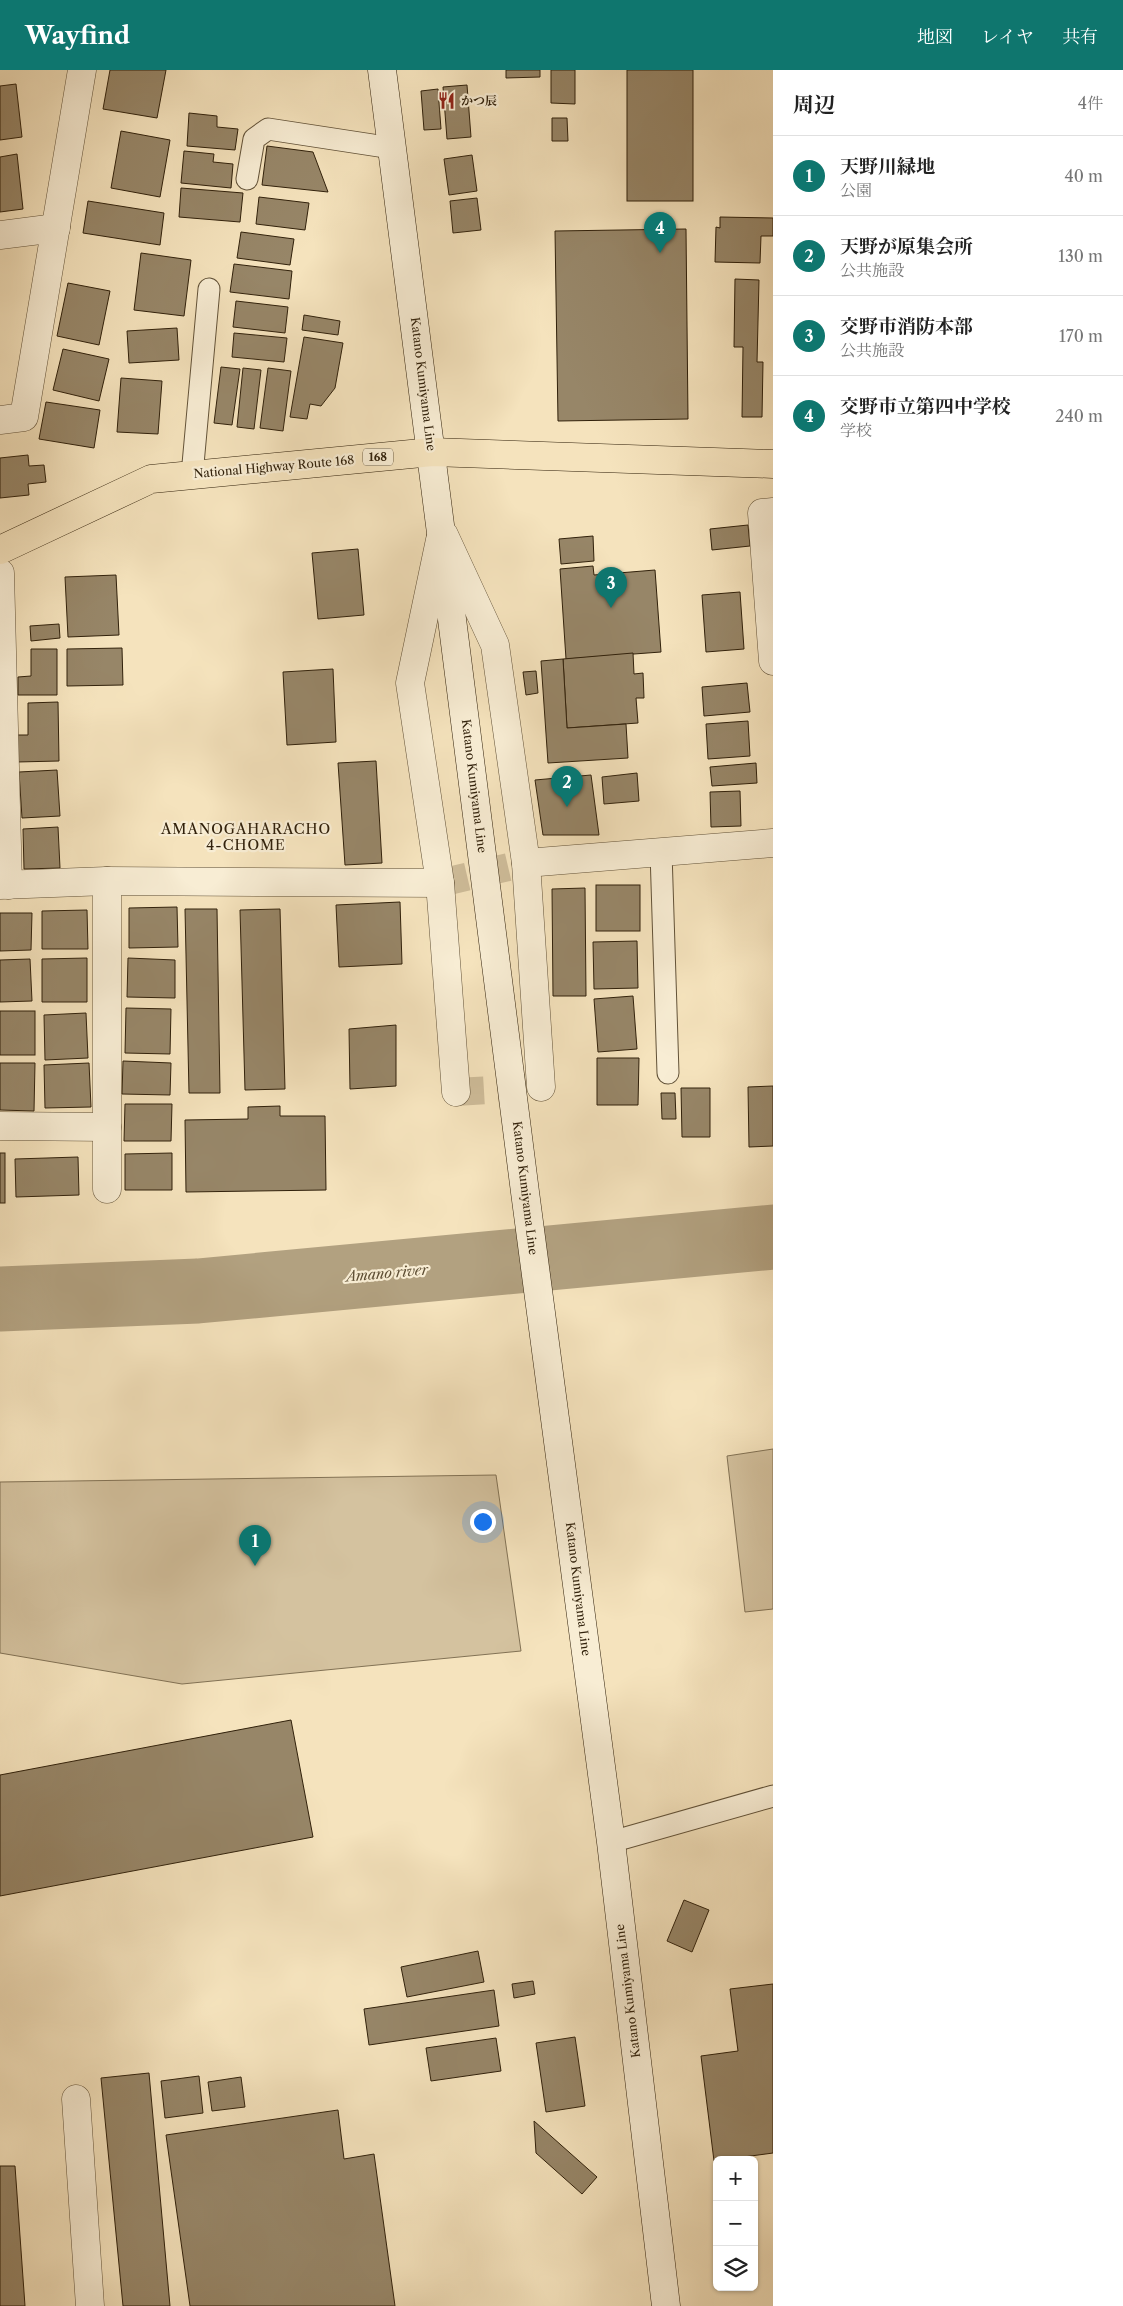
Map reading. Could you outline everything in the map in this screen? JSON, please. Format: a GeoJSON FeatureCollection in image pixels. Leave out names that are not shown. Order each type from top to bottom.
{"type":"FeatureCollection","features":[{"type":"Feature","properties":{"kind":"highway","name":"National Highway Route 168"},"geometry":{"type":"LineString","coordinates":[[0,550],[151,479],[432,452],[773,464]]}},
{"type":"Feature","properties":{"kind":"street"},"geometry":{"type":"LineString","coordinates":[[0,420],[24,417],[82,70]]}},
{"type":"Feature","properties":{"kind":"street","name":"Katano Kumiyama Line"},"geometry":{"type":"LineString","coordinates":[[382,70],[527,1207],[611,1842],[666,2306]]}},
{"type":"Feature","properties":{"kind":"street"},"geometry":{"type":"LineString","coordinates":[[0,235],[56,228]]}},
{"type":"Feature","properties":{"kind":"street"},"geometry":{"type":"LineString","coordinates":[[773,512],[762,512],[773,661]]}},
{"type":"Feature","properties":{"kind":"street"},"geometry":{"type":"LineString","coordinates":[[442,531],[495,645],[526,863],[541,1088]]}},
{"type":"Feature","properties":{"kind":"street"},"geometry":{"type":"LineString","coordinates":[[442,531],[410,683],[440,883],[456,1092]]}},
{"type":"Feature","properties":{"kind":"street"},"geometry":{"type":"LineString","coordinates":[[0,572],[4,885],[106,881],[440,883]]}},
{"type":"Feature","properties":{"kind":"street"},"geometry":{"type":"LineString","coordinates":[[526,863],[773,843]]}},
{"type":"Feature","properties":{"kind":"street"},"geometry":{"type":"LineString","coordinates":[[106,881],[107,1189]]}},
{"type":"Feature","properties":{"kind":"street"},"geometry":{"type":"LineString","coordinates":[[0,1126],[106,1127]]}},
{"type":"Feature","properties":{"kind":"street"},"geometry":{"type":"LineString","coordinates":[[76,2099],[90,2306]]}},
{"type":"Feature","properties":{"kind":"lane"},"geometry":{"type":"LineString","coordinates":[[247,180],[254,139],[268,129],[392,148]]}},
{"type":"Feature","properties":{"kind":"lane"},"geometry":{"type":"LineString","coordinates":[[192,475],[209,289]]}},
{"type":"Feature","properties":{"kind":"lane"},"geometry":{"type":"LineString","coordinates":[[661,852],[668,1073]]}},
{"type":"Feature","properties":{"kind":"lane"},"geometry":{"type":"LineString","coordinates":[[611,1842],[773,1796]]}},
{"type":"Feature","properties":{"kind":"shaded area"},"geometry":{"type":"Polygon","coordinates":[[[773,1449],[773,1609],[745,1612],[727,1456],[773,1449]]]}},
{"type":"Feature","properties":{"kind":"shaded area"},"geometry":{"type":"Polygon","coordinates":[[[496,1475],[521,1651],[182,1684],[0,1653],[0,1482],[496,1475]]]}},
{"type":"Feature","properties":{"kind":"building"},"geometry":{"type":"Polygon","coordinates":[[[110,70],[166,70],[157,118],[103,109],[110,70]]]}},
{"type":"Feature","properties":{"kind":"building"},"geometry":{"type":"Polygon","coordinates":[[[506,70],[540,70],[540,77],[506,78],[506,70]]]}},
{"type":"Feature","properties":{"kind":"building"},"geometry":{"type":"Polygon","coordinates":[[[551,70],[575,70],[575,104],[551,103],[551,70]]]}},
{"type":"Feature","properties":{"kind":"building"},"geometry":{"type":"Polygon","coordinates":[[[627,70],[693,70],[693,201],[627,201],[627,70]]]}},
{"type":"Feature","properties":{"kind":"building"},"geometry":{"type":"Polygon","coordinates":[[[16,84],[22,137],[0,140],[0,86],[16,84]]]}},
{"type":"Feature","properties":{"kind":"building"},"geometry":{"type":"Polygon","coordinates":[[[467,85],[471,137],[447,139],[443,87],[467,85]]]}},
{"type":"Feature","properties":{"kind":"building"},"geometry":{"type":"Polygon","coordinates":[[[438,89],[441,129],[424,130],[421,91],[438,89]]]}},
{"type":"Feature","properties":{"kind":"building"},"geometry":{"type":"Polygon","coordinates":[[[189,113],[217,116],[217,127],[238,129],[235,150],[187,146],[189,113]]]}},
{"type":"Feature","properties":{"kind":"building"},"geometry":{"type":"Polygon","coordinates":[[[552,118],[567,118],[568,141],[552,141],[552,118]]]}},
{"type":"Feature","properties":{"kind":"building"},"geometry":{"type":"Polygon","coordinates":[[[121,131],[170,140],[160,197],[111,188],[121,131]]]}},
{"type":"Feature","properties":{"kind":"building"},"geometry":{"type":"Polygon","coordinates":[[[267,146],[313,152],[328,192],[262,185],[267,146]]]}},
{"type":"Feature","properties":{"kind":"building"},"geometry":{"type":"Polygon","coordinates":[[[184,151],[214,154],[213,162],[233,164],[231,188],[181,183],[184,151]]]}},
{"type":"Feature","properties":{"kind":"building"},"geometry":{"type":"Polygon","coordinates":[[[17,154],[23,209],[0,212],[0,157],[17,154]]]}},
{"type":"Feature","properties":{"kind":"building"},"geometry":{"type":"Polygon","coordinates":[[[472,155],[477,191],[449,195],[444,159],[472,155]]]}},
{"type":"Feature","properties":{"kind":"building"},"geometry":{"type":"Polygon","coordinates":[[[181,188],[243,193],[240,222],[179,217],[181,188]]]}},
{"type":"Feature","properties":{"kind":"building"},"geometry":{"type":"Polygon","coordinates":[[[259,197],[309,203],[305,230],[256,224],[259,197]]]}},
{"type":"Feature","properties":{"kind":"building"},"geometry":{"type":"Polygon","coordinates":[[[477,198],[481,230],[453,233],[450,201],[477,198]]]}},
{"type":"Feature","properties":{"kind":"building"},"geometry":{"type":"Polygon","coordinates":[[[88,201],[164,213],[160,245],[83,233],[88,201]]]}},
{"type":"Feature","properties":{"kind":"building"},"geometry":{"type":"Polygon","coordinates":[[[720,217],[773,218],[773,236],[761,236],[760,263],[715,262],[716,227],[720,228],[720,217]]]}},
{"type":"Feature","properties":{"kind":"building"},"geometry":{"type":"Polygon","coordinates":[[[686,229],[688,419],[558,421],[555,231],[686,229]]]}},
{"type":"Feature","properties":{"kind":"building"},"geometry":{"type":"Polygon","coordinates":[[[241,232],[294,239],[290,265],[237,258],[241,232]]]}},
{"type":"Feature","properties":{"kind":"building"},"geometry":{"type":"Polygon","coordinates":[[[141,253],[191,260],[184,316],[134,310],[141,253]]]}},
{"type":"Feature","properties":{"kind":"building"},"geometry":{"type":"Polygon","coordinates":[[[234,264],[292,271],[289,299],[230,292],[234,264]]]}},
{"type":"Feature","properties":{"kind":"building"},"geometry":{"type":"Polygon","coordinates":[[[735,279],[759,280],[757,362],[763,362],[762,417],[742,417],[743,347],[734,347],[735,279]]]}},
{"type":"Feature","properties":{"kind":"building"},"geometry":{"type":"Polygon","coordinates":[[[68,283],[110,291],[99,345],[57,336],[68,283]]]}},
{"type":"Feature","properties":{"kind":"building"},"geometry":{"type":"Polygon","coordinates":[[[236,301],[288,307],[285,333],[233,327],[236,301]]]}},
{"type":"Feature","properties":{"kind":"building"},"geometry":{"type":"Polygon","coordinates":[[[304,315],[340,321],[338,335],[302,330],[304,315]]]}},
{"type":"Feature","properties":{"kind":"building"},"geometry":{"type":"Polygon","coordinates":[[[177,328],[179,360],[129,363],[127,331],[177,328]]]}},
{"type":"Feature","properties":{"kind":"building"},"geometry":{"type":"Polygon","coordinates":[[[234,333],[287,338],[284,362],[232,357],[234,333]]]}},
{"type":"Feature","properties":{"kind":"building"},"geometry":{"type":"Polygon","coordinates":[[[304,337],[343,343],[335,388],[321,406],[310,404],[307,419],[290,417],[304,337]]]}},
{"type":"Feature","properties":{"kind":"building"},"geometry":{"type":"Polygon","coordinates":[[[63,349],[109,359],[99,401],[53,390],[63,349]]]}},
{"type":"Feature","properties":{"kind":"building"},"geometry":{"type":"Polygon","coordinates":[[[221,367],[240,369],[232,425],[214,423],[221,367]]]}},
{"type":"Feature","properties":{"kind":"building"},"geometry":{"type":"Polygon","coordinates":[[[243,368],[261,370],[254,429],[237,427],[243,368]]]}},
{"type":"Feature","properties":{"kind":"building"},"geometry":{"type":"Polygon","coordinates":[[[268,368],[291,371],[283,431],[260,428],[268,368]]]}},
{"type":"Feature","properties":{"kind":"building"},"geometry":{"type":"Polygon","coordinates":[[[121,378],[162,381],[158,434],[117,432],[121,378]]]}},
{"type":"Feature","properties":{"kind":"building"},"geometry":{"type":"Polygon","coordinates":[[[46,402],[100,410],[94,448],[39,439],[46,402]]]}},
{"type":"Feature","properties":{"kind":"building"},"geometry":{"type":"Polygon","coordinates":[[[28,455],[29,466],[44,465],[46,482],[28,484],[29,495],[0,498],[0,458],[28,455]]]}},
{"type":"Feature","properties":{"kind":"building"},"geometry":{"type":"Polygon","coordinates":[[[748,525],[750,546],[712,550],[710,529],[748,525]]]}},
{"type":"Feature","properties":{"kind":"building"},"geometry":{"type":"Polygon","coordinates":[[[593,536],[594,561],[561,564],[559,539],[593,536]]]}},
{"type":"Feature","properties":{"kind":"building"},"geometry":{"type":"Polygon","coordinates":[[[358,549],[364,615],[318,619],[312,553],[358,549]]]}},
{"type":"Feature","properties":{"kind":"building"},"geometry":{"type":"Polygon","coordinates":[[[593,566],[594,575],[655,570],[661,652],[566,659],[560,569],[593,566]]]}},
{"type":"Feature","properties":{"kind":"building"},"geometry":{"type":"Polygon","coordinates":[[[116,575],[119,635],[68,637],[65,577],[116,575]]]}},
{"type":"Feature","properties":{"kind":"building"},"geometry":{"type":"Polygon","coordinates":[[[740,592],[744,649],[706,652],[702,595],[740,592]]]}},
{"type":"Feature","properties":{"kind":"building"},"geometry":{"type":"Polygon","coordinates":[[[59,624],[60,638],[31,641],[30,626],[59,624]]]}},
{"type":"Feature","properties":{"kind":"building"},"geometry":{"type":"Polygon","coordinates":[[[122,648],[123,685],[67,686],[67,649],[122,648]]]}},
{"type":"Feature","properties":{"kind":"building"},"geometry":{"type":"Polygon","coordinates":[[[31,649],[57,649],[57,695],[18,695],[18,677],[31,676],[31,649]]]}},
{"type":"Feature","properties":{"kind":"building"},"geometry":{"type":"Polygon","coordinates":[[[633,653],[634,674],[643,673],[644,698],[636,698],[638,723],[567,728],[563,659],[633,653]]]}},
{"type":"Feature","properties":{"kind":"building"},"geometry":{"type":"Polygon","coordinates":[[[563,659],[567,728],[626,724],[628,758],[548,763],[541,661],[563,659]]]}},
{"type":"Feature","properties":{"kind":"building"},"geometry":{"type":"Polygon","coordinates":[[[333,669],[336,742],[287,745],[283,672],[333,669]]]}},
{"type":"Feature","properties":{"kind":"building"},"geometry":{"type":"Polygon","coordinates":[[[536,671],[538,693],[526,695],[523,672],[536,671]]]}},
{"type":"Feature","properties":{"kind":"building"},"geometry":{"type":"Polygon","coordinates":[[[747,683],[750,712],[704,716],[702,687],[747,683]]]}},
{"type":"Feature","properties":{"kind":"building"},"geometry":{"type":"Polygon","coordinates":[[[58,702],[59,761],[17,762],[16,735],[28,735],[28,703],[58,702]]]}},
{"type":"Feature","properties":{"kind":"building"},"geometry":{"type":"Polygon","coordinates":[[[748,721],[750,756],[708,759],[706,724],[748,721]]]}},
{"type":"Feature","properties":{"kind":"building"},"geometry":{"type":"Polygon","coordinates":[[[376,761],[382,863],[345,865],[338,763],[376,761]]]}},
{"type":"Feature","properties":{"kind":"building"},"geometry":{"type":"Polygon","coordinates":[[[756,763],[757,783],[712,786],[710,767],[756,763]]]}},
{"type":"Feature","properties":{"kind":"building"},"geometry":{"type":"Polygon","coordinates":[[[57,770],[60,816],[22,818],[19,772],[57,770]]]}},
{"type":"Feature","properties":{"kind":"building"},"geometry":{"type":"Polygon","coordinates":[[[637,773],[639,801],[604,804],[602,777],[637,773]]]}},
{"type":"Feature","properties":{"kind":"building"},"geometry":{"type":"Polygon","coordinates":[[[591,775],[599,835],[543,835],[535,780],[591,775]]]}},
{"type":"Feature","properties":{"kind":"building"},"geometry":{"type":"Polygon","coordinates":[[[740,791],[741,826],[711,827],[710,792],[740,791]]]}},
{"type":"Feature","properties":{"kind":"building"},"geometry":{"type":"Polygon","coordinates":[[[58,827],[60,868],[24,869],[23,829],[58,827]]]}},
{"type":"Feature","properties":{"kind":"building"},"geometry":{"type":"Polygon","coordinates":[[[596,885],[640,885],[640,931],[596,931],[596,885]]]}},
{"type":"Feature","properties":{"kind":"building"},"geometry":{"type":"Polygon","coordinates":[[[585,888],[586,996],[553,996],[552,889],[585,888]]]}},
{"type":"Feature","properties":{"kind":"building"},"geometry":{"type":"Polygon","coordinates":[[[400,902],[402,964],[339,967],[336,905],[400,902]]]}},
{"type":"Feature","properties":{"kind":"building"},"geometry":{"type":"Polygon","coordinates":[[[177,907],[178,947],[129,948],[129,908],[177,907]]]}},
{"type":"Feature","properties":{"kind":"building"},"geometry":{"type":"Polygon","coordinates":[[[185,909],[217,909],[220,1093],[189,1093],[185,909]]]}},
{"type":"Feature","properties":{"kind":"building"},"geometry":{"type":"Polygon","coordinates":[[[280,909],[285,1089],[245,1090],[240,910],[280,909]]]}},
{"type":"Feature","properties":{"kind":"building"},"geometry":{"type":"Polygon","coordinates":[[[87,910],[88,949],[42,949],[42,911],[87,910]]]}},
{"type":"Feature","properties":{"kind":"building"},"geometry":{"type":"Polygon","coordinates":[[[0,913],[32,913],[31,950],[0,951],[0,913]]]}},
{"type":"Feature","properties":{"kind":"building"},"geometry":{"type":"Polygon","coordinates":[[[637,941],[638,988],[594,989],[593,942],[637,941]]]}},
{"type":"Feature","properties":{"kind":"building"},"geometry":{"type":"Polygon","coordinates":[[[87,958],[87,1002],[42,1002],[42,959],[87,958]]]}},
{"type":"Feature","properties":{"kind":"building"},"geometry":{"type":"Polygon","coordinates":[[[128,958],[175,960],[175,998],[127,997],[128,958]]]}},
{"type":"Feature","properties":{"kind":"building"},"geometry":{"type":"Polygon","coordinates":[[[30,959],[32,1001],[0,1002],[0,960],[30,959]]]}},
{"type":"Feature","properties":{"kind":"building"},"geometry":{"type":"Polygon","coordinates":[[[633,996],[637,1049],[598,1052],[594,999],[633,996]]]}},
{"type":"Feature","properties":{"kind":"building"},"geometry":{"type":"Polygon","coordinates":[[[126,1008],[171,1009],[170,1054],[125,1053],[126,1008]]]}},
{"type":"Feature","properties":{"kind":"building"},"geometry":{"type":"Polygon","coordinates":[[[0,1011],[35,1011],[35,1055],[0,1055],[0,1011]]]}},
{"type":"Feature","properties":{"kind":"building"},"geometry":{"type":"Polygon","coordinates":[[[86,1013],[88,1058],[45,1060],[44,1015],[86,1013]]]}},
{"type":"Feature","properties":{"kind":"building"},"geometry":{"type":"Polygon","coordinates":[[[396,1025],[396,1086],[350,1089],[349,1029],[396,1025]]]}},
{"type":"Feature","properties":{"kind":"building"},"geometry":{"type":"Polygon","coordinates":[[[597,1058],[639,1058],[638,1105],[597,1105],[597,1058]]]}},
{"type":"Feature","properties":{"kind":"building"},"geometry":{"type":"Polygon","coordinates":[[[123,1061],[171,1063],[170,1095],[122,1094],[123,1061]]]}},
{"type":"Feature","properties":{"kind":"building"},"geometry":{"type":"Polygon","coordinates":[[[0,1063],[35,1063],[34,1111],[0,1110],[0,1063]]]}},
{"type":"Feature","properties":{"kind":"building"},"geometry":{"type":"Polygon","coordinates":[[[89,1063],[91,1107],[45,1108],[44,1065],[89,1063]]]}},
{"type":"Feature","properties":{"kind":"building"},"geometry":{"type":"Polygon","coordinates":[[[773,1086],[773,1146],[749,1147],[748,1087],[773,1086]]]}},
{"type":"Feature","properties":{"kind":"building"},"geometry":{"type":"Polygon","coordinates":[[[681,1088],[710,1088],[710,1137],[682,1137],[681,1088]]]}},
{"type":"Feature","properties":{"kind":"building"},"geometry":{"type":"Polygon","coordinates":[[[661,1093],[675,1093],[676,1119],[662,1119],[661,1093]]]}},
{"type":"Feature","properties":{"kind":"building"},"geometry":{"type":"Polygon","coordinates":[[[125,1104],[172,1104],[171,1141],[124,1141],[125,1104]]]}},
{"type":"Feature","properties":{"kind":"building"},"geometry":{"type":"Polygon","coordinates":[[[280,1106],[280,1116],[325,1116],[326,1190],[186,1192],[185,1120],[248,1119],[248,1107],[280,1106]]]}},
{"type":"Feature","properties":{"kind":"building"},"geometry":{"type":"Polygon","coordinates":[[[0,1153],[5,1153],[5,1203],[0,1203],[0,1153]]]}},
{"type":"Feature","properties":{"kind":"building"},"geometry":{"type":"Polygon","coordinates":[[[172,1153],[172,1190],[125,1190],[125,1154],[172,1153]]]}},
{"type":"Feature","properties":{"kind":"building"},"geometry":{"type":"Polygon","coordinates":[[[78,1157],[79,1195],[16,1197],[15,1159],[78,1157]]]}},
{"type":"Feature","properties":{"kind":"building"},"geometry":{"type":"Polygon","coordinates":[[[291,1720],[313,1837],[0,1896],[0,1775],[291,1720]]]}},
{"type":"Feature","properties":{"kind":"building"},"geometry":{"type":"Polygon","coordinates":[[[684,1900],[709,1910],[692,1952],[667,1941],[684,1900]]]}},
{"type":"Feature","properties":{"kind":"building"},"geometry":{"type":"Polygon","coordinates":[[[478,1951],[484,1982],[407,1997],[401,1967],[478,1951]]]}},
{"type":"Feature","properties":{"kind":"building"},"geometry":{"type":"Polygon","coordinates":[[[533,1981],[535,1994],[514,1998],[512,1984],[533,1981]]]}},
{"type":"Feature","properties":{"kind":"building"},"geometry":{"type":"Polygon","coordinates":[[[773,1984],[773,2153],[751,2156],[713,2156],[701,2056],[738,2051],[730,1989],[773,1984]]]}},
{"type":"Feature","properties":{"kind":"building"},"geometry":{"type":"Polygon","coordinates":[[[494,1990],[499,2026],[369,2045],[364,2009],[494,1990]]]}},
{"type":"Feature","properties":{"kind":"building"},"geometry":{"type":"Polygon","coordinates":[[[575,2037],[585,2106],[546,2112],[536,2043],[575,2037]]]}},
{"type":"Feature","properties":{"kind":"building"},"geometry":{"type":"Polygon","coordinates":[[[496,2038],[501,2071],[431,2081],[426,2048],[496,2038]]]}},
{"type":"Feature","properties":{"kind":"building"},"geometry":{"type":"Polygon","coordinates":[[[149,2073],[170,2306],[123,2306],[101,2078],[149,2073]]]}},
{"type":"Feature","properties":{"kind":"building"},"geometry":{"type":"Polygon","coordinates":[[[199,2076],[203,2113],[165,2118],[161,2081],[199,2076]]]}},
{"type":"Feature","properties":{"kind":"building"},"geometry":{"type":"Polygon","coordinates":[[[241,2077],[245,2107],[212,2111],[208,2082],[241,2077]]]}},
{"type":"Feature","properties":{"kind":"building"},"geometry":{"type":"Polygon","coordinates":[[[338,2110],[344,2159],[374,2154],[395,2306],[190,2306],[166,2135],[338,2110]]]}},
{"type":"Feature","properties":{"kind":"building"},"geometry":{"type":"Polygon","coordinates":[[[534,2121],[597,2177],[582,2194],[536,2153],[534,2121]]]}},
{"type":"Feature","properties":{"kind":"building"},"geometry":{"type":"Polygon","coordinates":[[[0,2166],[15,2166],[25,2306],[0,2306],[0,2166]]]}},
{"type":"Feature","properties":{"kind":"waterway","name":"Amano river"},"geometry":{"type":"LineString","coordinates":[[0,1299],[198,1291],[773,1237]]}},
{"type":"Feature","properties":{"kind":"tunnel"},"geometry":{"type":"LineString","coordinates":[[440,883],[526,863]]}},
{"type":"Feature","properties":{"kind":"tunnel"},"geometry":{"type":"LineString","coordinates":[[456,1092],[541,1087]]}},
{"type":"Feature","properties":{"kind":"place","name":"かつ辰"},"geometry":{"type":"Point","coordinates":[447,101]}},
{"type":"Feature","properties":{"kind":"place","name":"交野市立第四中学校"},"geometry":{"type":"Point","coordinates":[660,253]}},
{"type":"Feature","properties":{"kind":"place","name":"交野市消防本部"},"geometry":{"type":"Point","coordinates":[611,608]}},
{"type":"Feature","properties":{"kind":"place","name":"天野が原集会所"},"geometry":{"type":"Point","coordinates":[567,807]}},
{"type":"Feature","properties":{"kind":"place","name":"天野川緑地"},"geometry":{"type":"Point","coordinates":[255,1566]}},
{"type":"Feature","properties":{"kind":"district","name":"AMANOGAHARACHO 4-CHOME"},"geometry":{"type":"Point","coordinates":[246,838]}}]}
